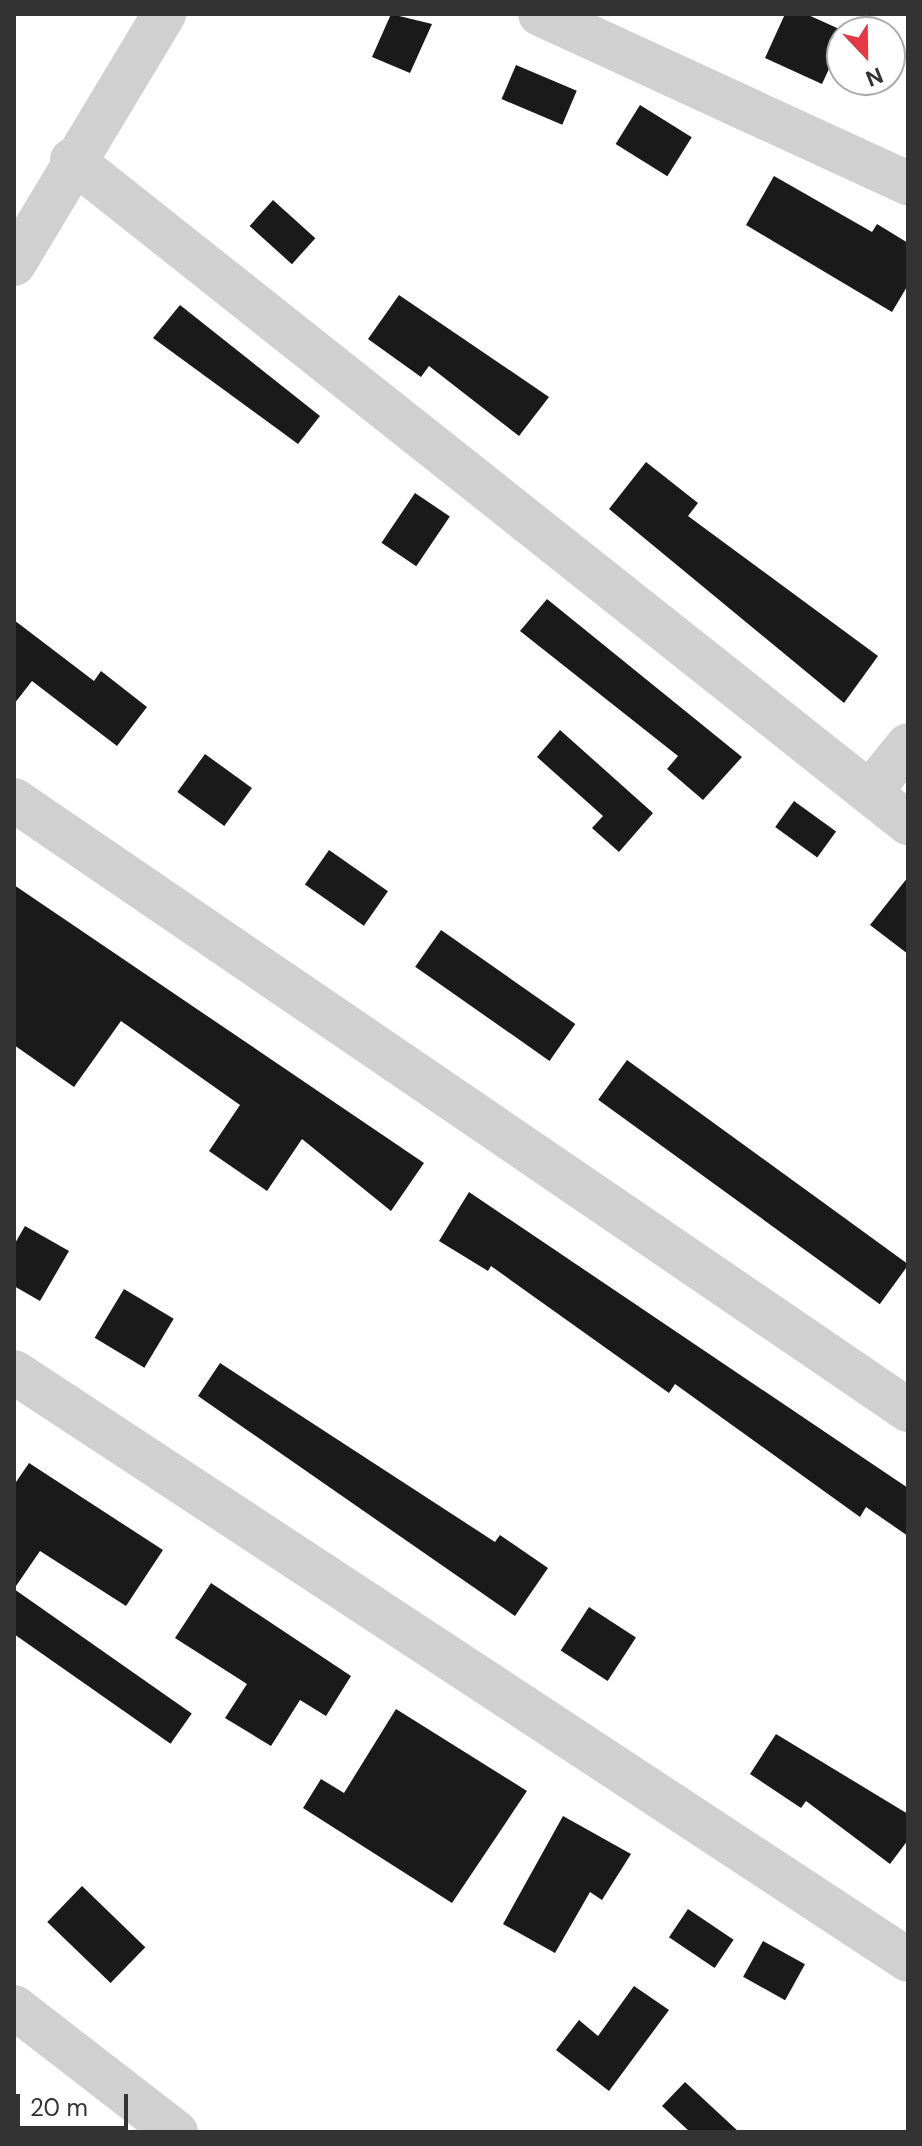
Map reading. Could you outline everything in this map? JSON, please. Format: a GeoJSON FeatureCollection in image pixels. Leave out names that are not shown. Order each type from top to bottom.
{"type":"FeatureCollection","features":[{"type":"Feature","properties":{"kind":"street"},"geometry":{"type":"LineString","coordinates":[[14,264],[72,160],[164,14]]}},
{"type":"Feature","properties":{"kind":"street"},"geometry":{"type":"LineString","coordinates":[[540,14],[908,183]]}},
{"type":"Feature","properties":{"kind":"street"},"geometry":{"type":"LineString","coordinates":[[72,160],[908,823]]}},
{"type":"Feature","properties":{"kind":"street"},"geometry":{"type":"LineString","coordinates":[[870,792],[908,745]]}},
{"type":"Feature","properties":{"kind":"street"},"geometry":{"type":"LineString","coordinates":[[14,800],[908,1410]]}},
{"type":"Feature","properties":{"kind":"street"},"geometry":{"type":"LineString","coordinates":[[14,1372],[908,1960]]}},
{"type":"Feature","properties":{"kind":"street"},"geometry":{"type":"LineString","coordinates":[[14,2007],[176,2132]]}},
{"type":"Feature","properties":{"kind":"building"},"geometry":{"type":"Polygon","coordinates":[[[391,14],[432,24],[410,73],[372,57],[391,14]]]}},
{"type":"Feature","properties":{"kind":"building"},"geometry":{"type":"Polygon","coordinates":[[[785,14],[806,14],[826,23],[826,75],[822,84],[765,58],[785,14]]]}},
{"type":"Feature","properties":{"kind":"building"},"geometry":{"type":"Polygon","coordinates":[[[516,65],[577,91],[562,125],[502,99],[516,65]]]}},
{"type":"Feature","properties":{"kind":"building"},"geometry":{"type":"Polygon","coordinates":[[[640,105],[692,137],[667,176],[616,144],[640,105]]]}},
{"type":"Feature","properties":{"kind":"building"},"geometry":{"type":"Polygon","coordinates":[[[774,176],[872,232],[877,224],[908,243],[908,285],[892,312],[746,225],[774,176]]]}},
{"type":"Feature","properties":{"kind":"building"},"geometry":{"type":"Polygon","coordinates":[[[273,200],[315,238],[292,264],[250,226],[273,200]]]}},
{"type":"Feature","properties":{"kind":"building"},"geometry":{"type":"Polygon","coordinates":[[[399,295],[549,397],[519,436],[429,366],[421,377],[368,339],[399,295]]]}},
{"type":"Feature","properties":{"kind":"building"},"geometry":{"type":"Polygon","coordinates":[[[180,305],[320,416],[298,444],[153,338],[180,305]]]}},
{"type":"Feature","properties":{"kind":"building"},"geometry":{"type":"Polygon","coordinates":[[[646,462],[698,503],[688,516],[878,656],[844,703],[609,509],[646,462]]]}},
{"type":"Feature","properties":{"kind":"building"},"geometry":{"type":"Polygon","coordinates":[[[415,493],[450,516],[416,566],[381,543],[415,493]]]}},
{"type":"Feature","properties":{"kind":"building"},"geometry":{"type":"Polygon","coordinates":[[[547,599],[742,757],[703,800],[667,769],[678,756],[520,631],[547,599]]]}},
{"type":"Feature","properties":{"kind":"building"},"geometry":{"type":"Polygon","coordinates":[[[14,620],[94,681],[101,671],[147,707],[117,746],[32,681],[14,704],[14,620]]]}},
{"type":"Feature","properties":{"kind":"building"},"geometry":{"type":"Polygon","coordinates":[[[560,730],[653,813],[619,852],[592,828],[603,816],[537,757],[560,730]]]}},
{"type":"Feature","properties":{"kind":"building"},"geometry":{"type":"Polygon","coordinates":[[[205,754],[252,788],[224,826],[177,792],[205,754]]]}},
{"type":"Feature","properties":{"kind":"building"},"geometry":{"type":"Polygon","coordinates":[[[794,801],[836,832],[817,857],[775,827],[794,801]]]}},
{"type":"Feature","properties":{"kind":"building"},"geometry":{"type":"Polygon","coordinates":[[[329,850],[388,891],[364,926],[305,884],[329,850]]]}},
{"type":"Feature","properties":{"kind":"building"},"geometry":{"type":"Polygon","coordinates":[[[908,877],[908,954],[870,925],[908,877]]]}},
{"type":"Feature","properties":{"kind":"building"},"geometry":{"type":"Polygon","coordinates":[[[14,885],[424,1163],[391,1211],[302,1139],[267,1191],[209,1151],[240,1105],[121,1021],[74,1087],[14,1045],[14,885]]]}},
{"type":"Feature","properties":{"kind":"building"},"geometry":{"type":"Polygon","coordinates":[[[441,930],[575,1024],[550,1061],[415,967],[441,930]]]}},
{"type":"Feature","properties":{"kind":"building"},"geometry":{"type":"Polygon","coordinates":[[[627,1060],[908,1264],[880,1304],[598,1100],[627,1060]]]}},
{"type":"Feature","properties":{"kind":"building"},"geometry":{"type":"Polygon","coordinates":[[[469,1192],[908,1488],[908,1536],[866,1507],[860,1517],[675,1384],[669,1393],[491,1266],[488,1271],[439,1241],[469,1192]]]}},
{"type":"Feature","properties":{"kind":"building"},"geometry":{"type":"Polygon","coordinates":[[[25,1226],[69,1251],[40,1301],[14,1286],[14,1245],[25,1226]]]}},
{"type":"Feature","properties":{"kind":"building"},"geometry":{"type":"Polygon","coordinates":[[[124,1289],[174,1319],[144,1368],[95,1338],[124,1289]]]}},
{"type":"Feature","properties":{"kind":"building"},"geometry":{"type":"Polygon","coordinates":[[[220,1363],[495,1542],[500,1535],[548,1568],[515,1616],[198,1396],[220,1363]]]}},
{"type":"Feature","properties":{"kind":"building"},"geometry":{"type":"Polygon","coordinates":[[[29,1463],[163,1550],[126,1606],[40,1551],[14,1589],[14,1485],[29,1463]]]}},
{"type":"Feature","properties":{"kind":"building"},"geometry":{"type":"Polygon","coordinates":[[[211,1583],[351,1676],[326,1716],[300,1700],[271,1746],[225,1718],[247,1684],[175,1638],[211,1583]]]}},
{"type":"Feature","properties":{"kind":"building"},"geometry":{"type":"Polygon","coordinates":[[[14,1589],[192,1713],[171,1744],[14,1634],[14,1589]]]}},
{"type":"Feature","properties":{"kind":"building"},"geometry":{"type":"Polygon","coordinates":[[[589,1607],[636,1637],[608,1681],[561,1651],[589,1607]]]}},
{"type":"Feature","properties":{"kind":"building"},"geometry":{"type":"Polygon","coordinates":[[[396,1709],[527,1791],[452,1903],[303,1808],[321,1779],[344,1793],[396,1709]]]}},
{"type":"Feature","properties":{"kind":"building"},"geometry":{"type":"Polygon","coordinates":[[[776,1734],[908,1814],[908,1840],[890,1864],[806,1801],[801,1808],[750,1774],[776,1734]]]}},
{"type":"Feature","properties":{"kind":"building"},"geometry":{"type":"Polygon","coordinates":[[[563,1816],[631,1854],[602,1900],[590,1892],[555,1953],[503,1924],[563,1816]]]}},
{"type":"Feature","properties":{"kind":"building"},"geometry":{"type":"Polygon","coordinates":[[[82,1886],[145,1947],[111,1983],[47,1922],[82,1886]]]}},
{"type":"Feature","properties":{"kind":"building"},"geometry":{"type":"Polygon","coordinates":[[[688,1909],[734,1940],[715,1968],[669,1937],[688,1909]]]}},
{"type":"Feature","properties":{"kind":"building"},"geometry":{"type":"Polygon","coordinates":[[[763,1941],[805,1964],[785,2000],[743,1977],[763,1941]]]}},
{"type":"Feature","properties":{"kind":"building"},"geometry":{"type":"Polygon","coordinates":[[[634,1986],[669,2010],[609,2091],[556,2050],[579,2020],[598,2036],[634,1986]]]}},
{"type":"Feature","properties":{"kind":"building"},"geometry":{"type":"Polygon","coordinates":[[[685,2082],[739,2132],[690,2132],[662,2106],[685,2082]]]}}]}
